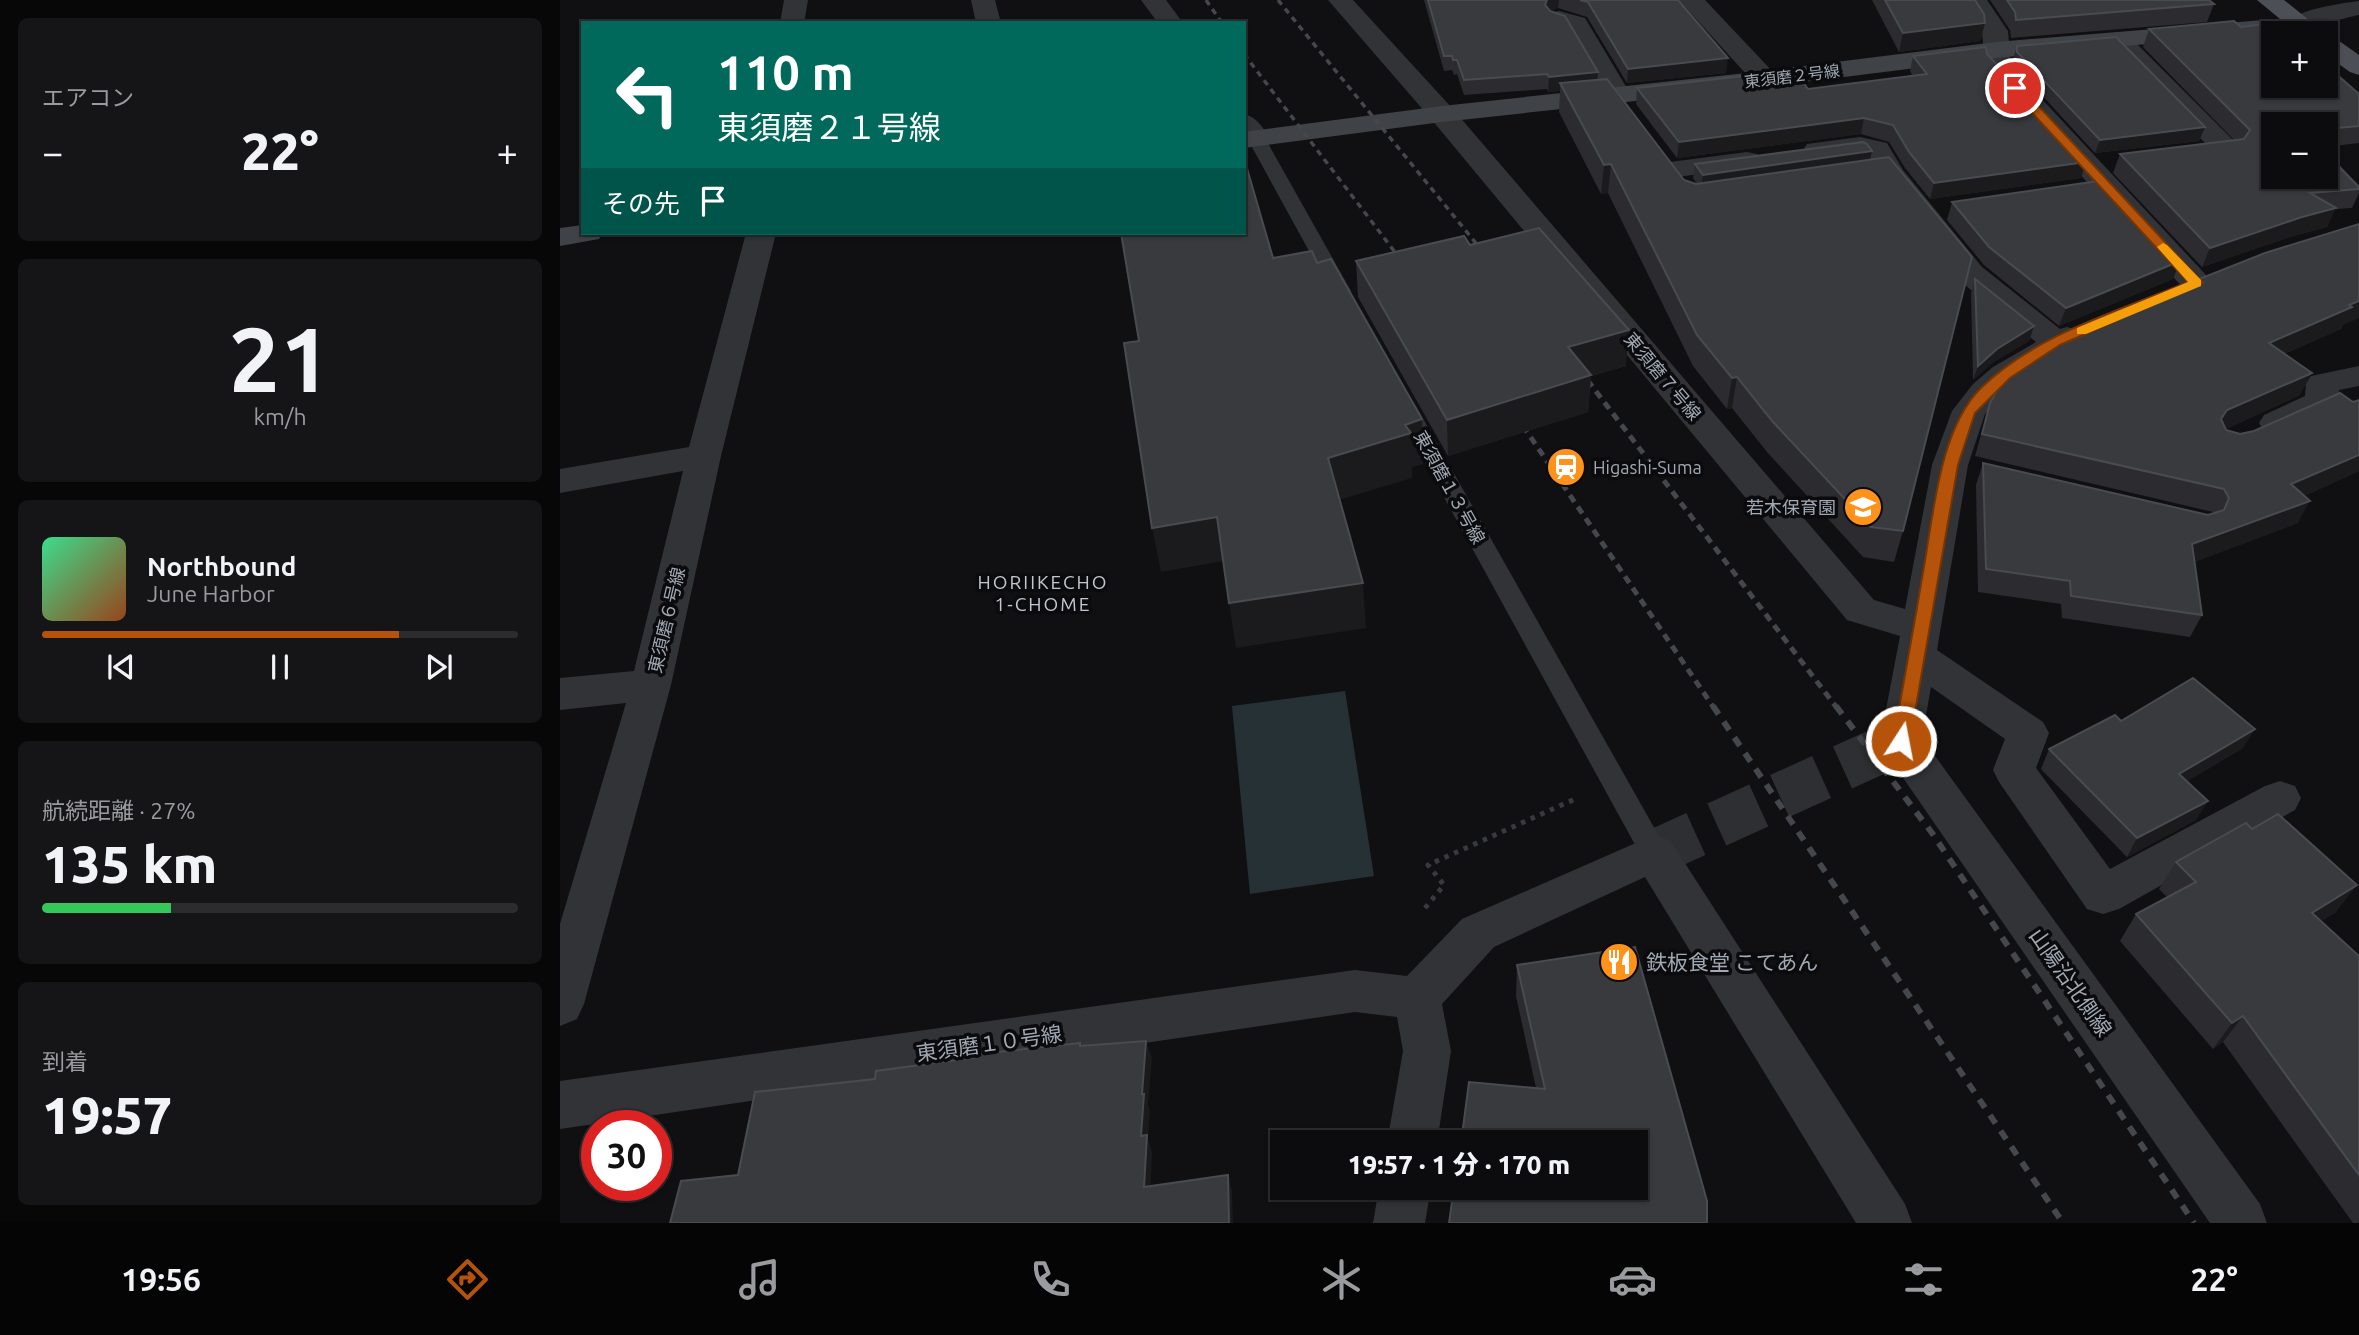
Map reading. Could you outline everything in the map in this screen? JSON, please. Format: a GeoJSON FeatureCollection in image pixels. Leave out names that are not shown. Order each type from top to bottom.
{"type":"FeatureCollection","features":[{"type":"Feature","properties":{"kind":"main road"},"geometry":{"type":"LineString","coordinates":[[2269,0],[2296,21]]}},
{"type":"Feature","properties":{"kind":"main road"},"geometry":{"type":"LineString","coordinates":[[2338,52],[2359,67]]}},
{"type":"Feature","properties":{"kind":"street"},"geometry":{"type":"LineString","coordinates":[[792,21],[796,0]]}},
{"type":"Feature","properties":{"kind":"street"},"geometry":{"type":"LineString","coordinates":[[983,0],[988,21]]}},
{"type":"Feature","properties":{"kind":"street"},"geometry":{"type":"LineString","coordinates":[[1153,0],[1166,21]]}},
{"type":"Feature","properties":{"kind":"street","name":"東須磨７号線"},"geometry":{"type":"LineString","coordinates":[[1340,0],[1442,114],[1861,610],[1920,642],[2028,733],[2014,771],[2102,895],[2280,799]]}},
{"type":"Feature","properties":{"kind":"street"},"geometry":{"type":"LineString","coordinates":[[1691,0],[1765,79]]}},
{"type":"Feature","properties":{"kind":"street"},"geometry":{"type":"LineString","coordinates":[[1975,0],[1995,31],[1998,68],[2090,180],[2196,284]]}},
{"type":"Feature","properties":{"kind":"street"},"geometry":{"type":"LineString","coordinates":[[2317,21],[2328,13],[2359,8]]}},
{"type":"Feature","properties":{"kind":"street"},"geometry":{"type":"LineString","coordinates":[[1559,18],[1576,23],[1620,103]]}},
{"type":"Feature","properties":{"kind":"street","name":"東須磨２号線"},"geometry":{"type":"LineString","coordinates":[[1248,133],[1442,114],[1620,103],[1765,79],[1997,50],[2261,32]]}},
{"type":"Feature","properties":{"kind":"street"},"geometry":{"type":"LineString","coordinates":[[2120,41],[2226,149],[2162,156]]}},
{"type":"Feature","properties":{"kind":"street"},"geometry":{"type":"LineString","coordinates":[[1669,170],[1860,145],[1877,149],[1878,175],[1934,210],[1971,274],[2056,342]]}},
{"type":"Feature","properties":{"kind":"street"},"geometry":{"type":"LineString","coordinates":[[2090,180],[2124,160]]}},
{"type":"Feature","properties":{"kind":"street"},"geometry":{"type":"LineString","coordinates":[[560,237],[581,234]]}},
{"type":"Feature","properties":{"kind":"street","name":"東須磨６号線"},"geometry":{"type":"LineString","coordinates":[[560,1004],[651,685],[704,456],[760,235]]}},
{"type":"Feature","properties":{"kind":"street"},"geometry":{"type":"LineString","coordinates":[[1920,642],[1963,468],[1969,411],[2005,374],[2056,342],[2094,326]]}},
{"type":"Feature","properties":{"kind":"street"},"geometry":{"type":"LineString","coordinates":[[2253,433],[2321,402],[2323,383],[2359,376]]}},
{"type":"Feature","properties":{"kind":"street"},"geometry":{"type":"LineString","coordinates":[[560,481],[704,456]]}},
{"type":"Feature","properties":{"kind":"street","name":"山陽沿北側線"},"geometry":{"type":"LineString","coordinates":[[1920,642],[1901,741],[2241,1223]]}},
{"type":"Feature","properties":{"kind":"street"},"geometry":{"type":"LineString","coordinates":[[560,694],[651,685]]}},
{"type":"Feature","properties":{"kind":"street"},"geometry":{"type":"LineString","coordinates":[[1414,1130],[1427,1051],[1417,998],[1478,933],[1654,853],[1886,1223]]}},
{"type":"Feature","properties":{"kind":"street","name":"東須磨１０号線"},"geometry":{"type":"LineString","coordinates":[[560,1105],[1355,991],[1417,998]]}},
{"type":"Feature","properties":{"kind":"street"},"geometry":{"type":"LineString","coordinates":[[1399,1223],[1403,1200]]}},
{"type":"Feature","properties":{"kind":"lane"},"geometry":{"type":"LineString","coordinates":[[1248,133],[1350,308]]}},
{"type":"Feature","properties":{"kind":"lane","name":"東須磨１３号線"},"geometry":{"type":"LineString","coordinates":[[1398,393],[1654,853]]}},
{"type":"Feature","properties":{"kind":"path"},"geometry":{"type":"LineString","coordinates":[[1444,885],[1428,865],[1580,796]]}},
{"type":"Feature","properties":{"kind":"shaded area"},"geometry":{"type":"Polygon","coordinates":[[[1345,691],[1374,876],[1250,894],[1232,706],[1345,691]]]}},
{"type":"Feature","properties":{"kind":"building"},"geometry":{"type":"Polygon","coordinates":[[[1428,0],[1547,0],[1545,5],[1550,11],[1565,16],[1598,72],[1464,80],[1457,60],[1453,60],[1452,56],[1444,56],[1428,0]]]}},
{"type":"Feature","properties":{"kind":"building"},"geometry":{"type":"Polygon","coordinates":[[[1580,0],[1678,0],[1728,58],[1628,69],[1588,2],[1580,0]]]}},
{"type":"Feature","properties":{"kind":"building"},"geometry":{"type":"Polygon","coordinates":[[[1885,0],[1975,0],[1984,14],[1985,23],[1903,33],[1885,0]]]}},
{"type":"Feature","properties":{"kind":"building"},"geometry":{"type":"Polygon","coordinates":[[[2007,0],[2209,0],[2214,4],[2016,20],[2015,12],[2007,0]]]}},
{"type":"Feature","properties":{"kind":"building"},"geometry":{"type":"Polygon","coordinates":[[[2234,21],[2241,27],[2261,25],[2261,98],[2338,98],[2338,76],[2359,94],[2359,126],[2338,128],[2338,112],[2261,112],[2261,189],[2338,189],[2338,165],[2359,189],[2310,193],[2336,208],[2210,248],[2120,154],[2244,139],[2250,130],[2149,29],[2234,21]]]}},
{"type":"Feature","properties":{"kind":"building"},"geometry":{"type":"Polygon","coordinates":[[[2116,37],[2205,127],[2100,140],[2017,52],[2017,46],[2116,37]]]}},
{"type":"Feature","properties":{"kind":"building"},"geometry":{"type":"Polygon","coordinates":[[[1986,47],[1987,54],[2086,162],[1934,183],[1909,152],[1893,125],[1864,118],[1679,142],[1637,88],[1744,76],[1750,82],[1785,78],[1789,84],[1803,82],[1808,89],[1927,74],[1913,56],[1986,47]]]}},
{"type":"Feature","properties":{"kind":"building"},"geometry":{"type":"Polygon","coordinates":[[[1607,79],[1684,180],[1696,184],[1889,157],[1972,257],[1903,531],[1871,527],[1773,422],[1737,377],[1732,378],[1697,335],[1611,164],[1604,165],[1560,83],[1607,79]]]}},
{"type":"Feature","properties":{"kind":"building"},"geometry":{"type":"Polygon","coordinates":[[[1863,142],[1872,151],[1703,175],[1695,164],[1863,142]]]}},
{"type":"Feature","properties":{"kind":"building"},"geometry":{"type":"Polygon","coordinates":[[[1246,165],[1273,258],[1312,251],[1317,263],[1331,259],[1422,419],[1405,425],[1411,433],[1328,458],[1363,583],[1229,603],[1217,517],[1152,528],[1124,343],[1139,341],[1121,235],[1246,235],[1246,165]]]}},
{"type":"Feature","properties":{"kind":"building"},"geometry":{"type":"Polygon","coordinates":[[[2105,180],[2180,261],[2066,308],[1989,247],[1952,202],[2105,180]]]}},
{"type":"Feature","properties":{"kind":"building"},"geometry":{"type":"Polygon","coordinates":[[[2359,224],[2359,301],[2349,305],[2352,307],[2269,343],[2312,373],[2227,410],[2221,419],[2226,430],[2240,434],[2254,431],[2340,393],[2353,402],[2359,400],[2359,455],[2291,484],[2310,501],[2192,544],[2202,615],[2071,596],[2070,581],[1986,569],[1983,463],[2208,515],[2224,510],[2229,498],[2224,489],[1982,434],[1990,403],[2002,382],[2025,361],[2061,337],[2101,318],[2265,253],[2359,224]]]}},
{"type":"Feature","properties":{"kind":"building"},"geometry":{"type":"Polygon","coordinates":[[[1539,228],[1629,330],[1568,347],[1591,375],[1447,420],[1356,261],[1464,236],[1470,245],[1539,228]]]}},
{"type":"Feature","properties":{"kind":"building"},"geometry":{"type":"Polygon","coordinates":[[[1975,279],[2034,326],[1997,349],[1978,366],[1975,279]]]}},
{"type":"Feature","properties":{"kind":"building"},"geometry":{"type":"Polygon","coordinates":[[[2193,678],[2255,729],[2179,774],[2208,801],[2137,838],[2049,749],[2115,715],[2121,721],[2193,678]]]}},
{"type":"Feature","properties":{"kind":"building"},"geometry":{"type":"Polygon","coordinates":[[[2278,814],[2357,885],[2312,913],[2359,956],[2359,1175],[2243,1016],[2232,1023],[2136,914],[2196,882],[2176,862],[2246,823],[2252,829],[2278,814]]]}},
{"type":"Feature","properties":{"kind":"building"},"geometry":{"type":"Polygon","coordinates":[[[1635,947],[1707,1201],[1707,1223],[1449,1223],[1452,1200],[1648,1200],[1648,1130],[1463,1130],[1469,1082],[1545,1089],[1517,965],[1635,947]]]}},
{"type":"Feature","properties":{"kind":"building"},"geometry":{"type":"Polygon","coordinates":[[[1146,1041],[1141,1136],[1147,1135],[1144,1187],[1228,1175],[1229,1223],[670,1223],[681,1181],[738,1175],[755,1092],[875,1079],[876,1071],[980,1057],[980,1054],[1080,1043],[1080,1046],[1146,1041]]]}},
{"type":"Feature","properties":{"kind":"tunnel"},"geometry":{"type":"LineString","coordinates":[[1654,853],[1901,741]]}},
{"type":"Feature","properties":{"kind":"railway"},"geometry":{"type":"LineString","coordinates":[[1206,0],[1221,21]]}},
{"type":"Feature","properties":{"kind":"railway"},"geometry":{"type":"LineString","coordinates":[[1278,0],[1488,258]]}},
{"type":"Feature","properties":{"kind":"railway"},"geometry":{"type":"LineString","coordinates":[[1246,57],[1407,268]]}},
{"type":"Feature","properties":{"kind":"railway"},"geometry":{"type":"LineString","coordinates":[[1579,369],[1837,708]]}},
{"type":"Feature","properties":{"kind":"railway"},"geometry":{"type":"LineString","coordinates":[[1515,414],[1714,708]]}},
{"type":"Feature","properties":{"kind":"railway"},"geometry":{"type":"LineString","coordinates":[[1713,706],[2063,1223]]}},
{"type":"Feature","properties":{"kind":"railway"},"geometry":{"type":"LineString","coordinates":[[1836,706],[1932,833],[2194,1223]]}},
{"type":"Feature","properties":{"kind":"slow traffic"},"geometry":{"type":"LineString","coordinates":[[2082,331],[2196,283],[2163,247]]}},
{"type":"Feature","properties":{"kind":"place","name":"Higashi-Suma"},"geometry":{"type":"Point","coordinates":[1566,467]}},
{"type":"Feature","properties":{"kind":"place","name":"若木保育園"},"geometry":{"type":"Point","coordinates":[1863,507]}},
{"type":"Feature","properties":{"kind":"place","name":"鉄板食堂 こてあん"},"geometry":{"type":"Point","coordinates":[1619,962]}},
{"type":"Feature","properties":{"kind":"district","name":"HORIIKECHO 1-CHOME"},"geometry":{"type":"Point","coordinates":[1043,593]}},
{"type":"Feature","properties":{"kind":"route"},"geometry":{"type":"LineString","coordinates":[[1901,741],[1950,465],[1969,411],[2005,374],[2056,342],[2196,283],[2015,88]]}}]}
